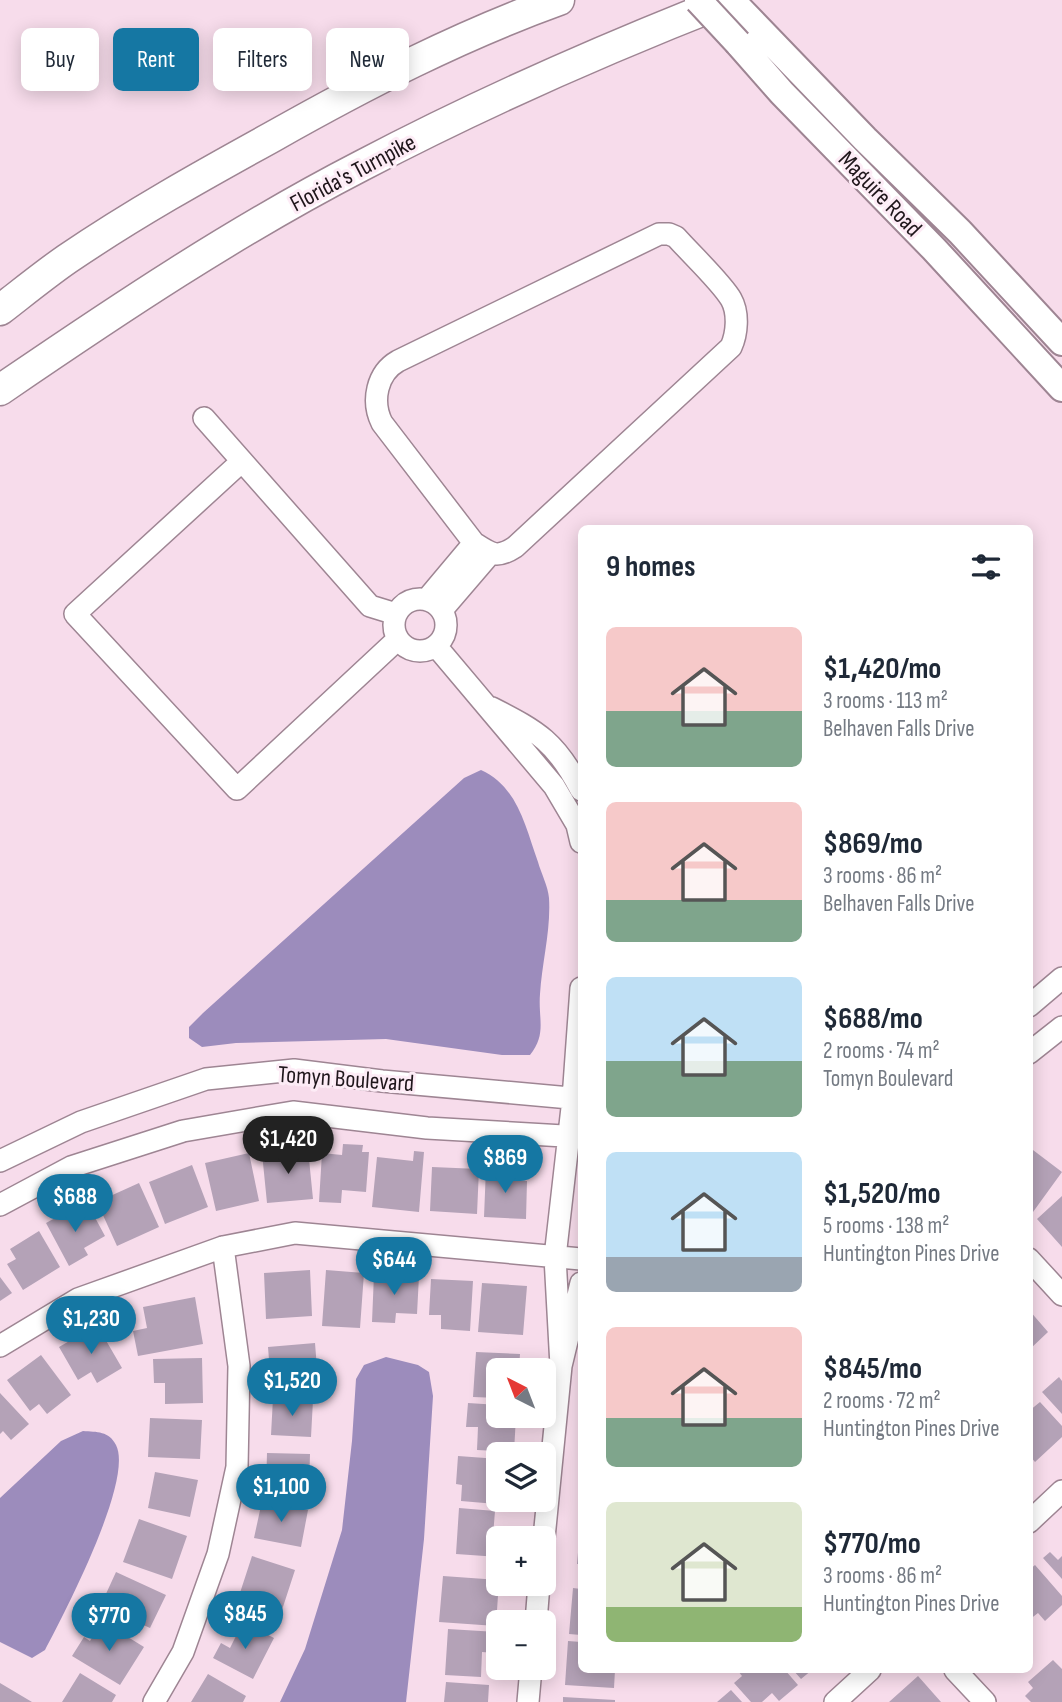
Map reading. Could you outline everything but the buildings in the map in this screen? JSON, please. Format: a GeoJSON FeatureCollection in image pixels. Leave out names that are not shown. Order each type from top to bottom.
{"type":"FeatureCollection","features":[{"type":"Feature","properties":{"kind":"highway"},"geometry":{"type":"LineString","coordinates":[[0,295],[67,259],[194,180],[395,71],[517,15],[559,0]]}},
{"type":"Feature","properties":{"kind":"highway","name":"Florida's Turnpike"},"geometry":{"type":"LineString","coordinates":[[0,390],[204,255],[360,166],[526,83],[730,0]]}},
{"type":"Feature","properties":{"kind":"highway"},"geometry":{"type":"LineString","coordinates":[[0,310],[67,259]]}},
{"type":"Feature","properties":{"kind":"main road","name":"Maguire Road"},"geometry":{"type":"LineString","coordinates":[[698,0],[750,38],[960,232],[1062,342]]}},
{"type":"Feature","properties":{"kind":"main road","name":"Maguire Road"},"geometry":{"type":"LineString","coordinates":[[730,0],[782,93],[1062,388]]}},
{"type":"Feature","properties":{"kind":"street"},"geometry":{"type":"LineString","coordinates":[[659,234],[676,237],[732,301],[736,338],[731,347],[515,547],[504,554],[482,548],[382,422],[377,412],[376,394],[383,374],[398,361],[659,234]]}},
{"type":"Feature","properties":{"kind":"street"},"geometry":{"type":"LineString","coordinates":[[204,418],[370,606],[397,614]]}},
{"type":"Feature","properties":{"kind":"street"},"geometry":{"type":"LineString","coordinates":[[241,462],[75,614],[237,789],[398,639]]}},
{"type":"Feature","properties":{"kind":"street"},"geometry":{"type":"LineString","coordinates":[[435,605],[482,548]]}},
{"type":"Feature","properties":{"kind":"street"},"geometry":{"type":"LineString","coordinates":[[408,601],[435,605],[447,623],[446,632],[436,646],[419,651],[411,649],[398,639],[394,631],[397,614],[408,601]]}},
{"type":"Feature","properties":{"kind":"street"},"geometry":{"type":"LineString","coordinates":[[436,646],[554,786],[578,829]]}},
{"type":"Feature","properties":{"kind":"street"},"geometry":{"type":"LineString","coordinates":[[482,703],[534,730],[552,746],[578,784]]}},
{"type":"Feature","properties":{"kind":"street"},"geometry":{"type":"LineString","coordinates":[[1033,1003],[1062,978]]}},
{"type":"Feature","properties":{"kind":"street"},"geometry":{"type":"LineString","coordinates":[[1033,1050],[1062,1027]]}},
{"type":"Feature","properties":{"kind":"street","name":"Tomyn Boulevard"},"geometry":{"type":"LineString","coordinates":[[0,1161],[81,1122],[206,1079],[219,1077],[294,1070],[577,1099]]}},
{"type":"Feature","properties":{"kind":"street"},"geometry":{"type":"LineString","coordinates":[[561,1366],[555,1257],[572,1195],[578,1071]]}},
{"type":"Feature","properties":{"kind":"street","name":"Tomyn Boulevard"},"geometry":{"type":"LineString","coordinates":[[0,1205],[71,1167],[183,1131],[293,1112],[426,1128],[575,1137]]}},
{"type":"Feature","properties":{"kind":"street"},"geometry":{"type":"LineString","coordinates":[[0,1346],[78,1299],[223,1247],[295,1233],[578,1259]]}},
{"type":"Feature","properties":{"kind":"street"},"geometry":{"type":"LineString","coordinates":[[154,1702],[183,1652],[218,1554],[237,1467],[239,1366],[223,1247]]}},
{"type":"Feature","properties":{"kind":"street"},"geometry":{"type":"LineString","coordinates":[[1033,1263],[1062,1295]]}},
{"type":"Feature","properties":{"kind":"street"},"geometry":{"type":"LineString","coordinates":[[545,1526],[561,1366],[578,1295]]}},
{"type":"Feature","properties":{"kind":"street"},"geometry":{"type":"LineString","coordinates":[[1033,1518],[1062,1491]]}},
{"type":"Feature","properties":{"kind":"street"},"geometry":{"type":"LineString","coordinates":[[835,1702],[867,1673]]}},
{"type":"Feature","properties":{"kind":"street"},"geometry":{"type":"LineString","coordinates":[[958,1673],[985,1702]]}},
{"type":"Feature","properties":{"kind":"street"},"geometry":{"type":"LineString","coordinates":[[528,1702],[530,1680]]}},
{"type":"Feature","properties":{"kind":"shaded area"},"geometry":{"type":"Polygon","coordinates":[[[481,770],[504,786],[519,809],[548,893],[549,922],[540,994],[541,1026],[538,1040],[530,1055],[502,1055],[386,1039],[236,1043],[202,1047],[189,1038],[189,1027],[203,1013],[464,778],[481,770]]]}},
{"type":"Feature","properties":{"kind":"shaded area"},"geometry":{"type":"Polygon","coordinates":[[[386,1357],[418,1365],[429,1372],[433,1396],[424,1539],[406,1702],[280,1702],[305,1649],[342,1530],[356,1379],[364,1365],[386,1357]]]}},
{"type":"Feature","properties":{"kind":"shaded area"},"geometry":{"type":"Polygon","coordinates":[[[83,1431],[106,1435],[116,1445],[119,1462],[115,1487],[94,1547],[67,1608],[45,1650],[32,1658],[0,1642],[0,1498],[61,1441],[83,1431]]]}}]}
